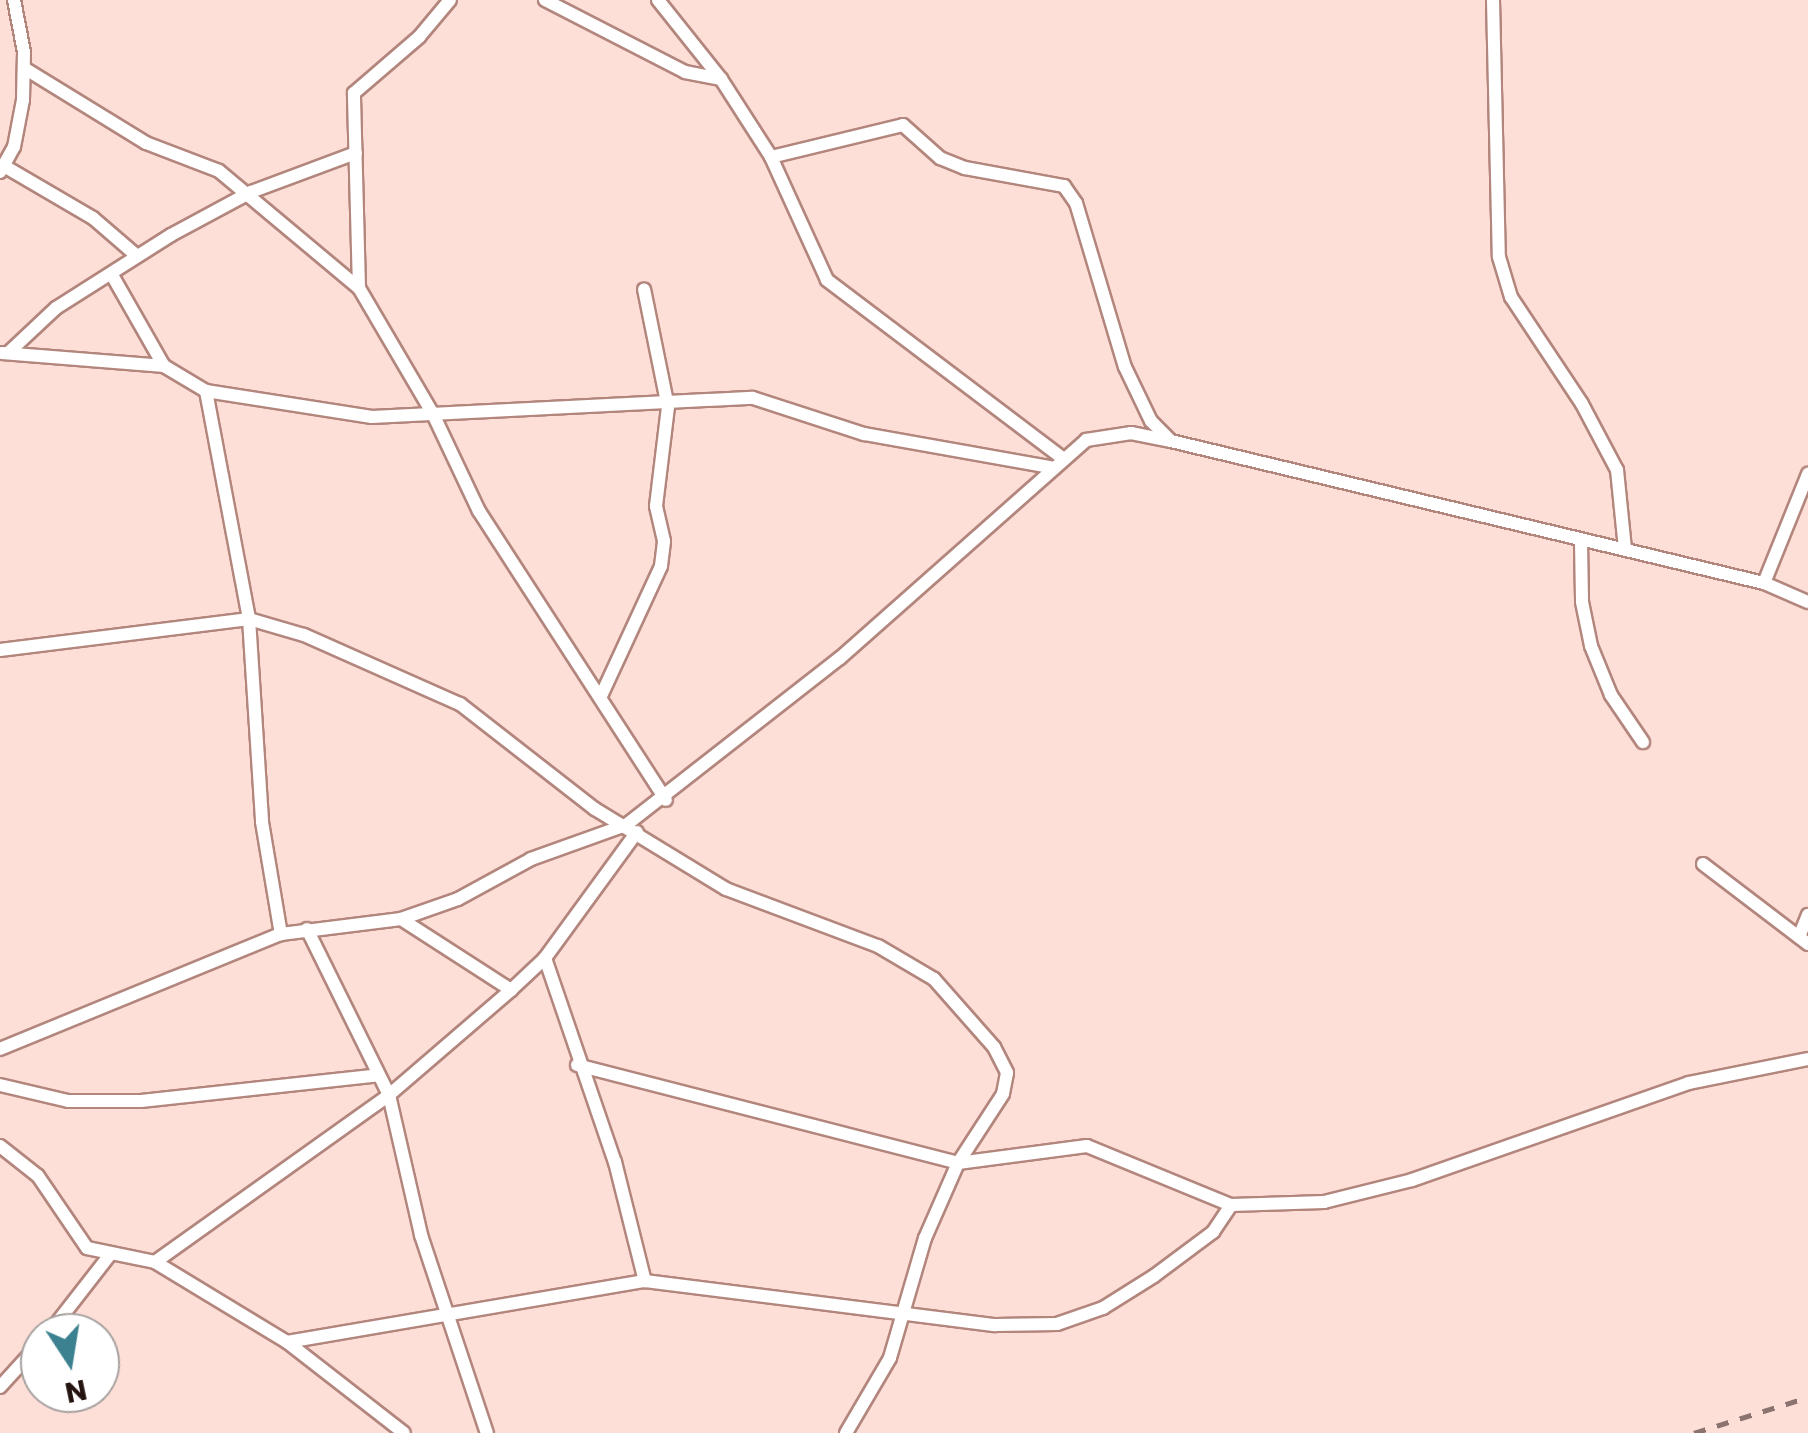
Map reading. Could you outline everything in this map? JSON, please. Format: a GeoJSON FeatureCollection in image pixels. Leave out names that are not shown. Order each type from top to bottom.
{"type":"FeatureCollection","features":[{"type":"Feature","properties":{"kind":"street"},"geometry":{"type":"LineString","coordinates":[[14,0],[24,68],[14,146],[2,169],[93,218],[137,256]]}},
{"type":"Feature","properties":{"kind":"street"},"geometry":{"type":"LineString","coordinates":[[359,288],[354,93],[418,37],[450,0]]}},
{"type":"Feature","properties":{"kind":"street"},"geometry":{"type":"LineString","coordinates":[[544,0],[685,72],[721,79]]}},
{"type":"Feature","properties":{"kind":"street"},"geometry":{"type":"LineString","coordinates":[[658,0],[721,79],[771,156],[826,280],[1061,457]]}},
{"type":"Feature","properties":{"kind":"street"},"geometry":{"type":"LineString","coordinates":[[1492,0],[1499,257],[1510,297],[1582,404],[1618,470],[1625,549]]}},
{"type":"Feature","properties":{"kind":"street"},"geometry":{"type":"LineString","coordinates":[[24,68],[146,143],[190,156],[251,192],[359,288],[434,416],[480,511],[666,800]]}},
{"type":"Feature","properties":{"kind":"street"},"geometry":{"type":"LineString","coordinates":[[771,156],[903,125],[940,158],[965,168],[1064,186],[1076,204],[1125,367],[1151,420],[1171,441]]}},
{"type":"Feature","properties":{"kind":"street"},"geometry":{"type":"LineString","coordinates":[[4,353],[56,308],[137,256],[251,192],[356,153]]}},
{"type":"Feature","properties":{"kind":"street"},"geometry":{"type":"LineString","coordinates":[[112,275],[164,366]]}},
{"type":"Feature","properties":{"kind":"street"},"geometry":{"type":"LineString","coordinates":[[601,696],[662,566],[664,542],[656,506],[668,407],[644,288]]}},
{"type":"Feature","properties":{"kind":"street"},"geometry":{"type":"LineString","coordinates":[[4,353],[164,366],[206,391],[372,417],[668,407],[752,398],[864,434],[1050,467]]}},
{"type":"Feature","properties":{"kind":"street"},"geometry":{"type":"LineString","coordinates":[[206,391],[249,619],[262,822],[281,934]]}},
{"type":"Feature","properties":{"kind":"street"},"geometry":{"type":"LineString","coordinates":[[155,1262],[389,1095],[511,990],[544,958],[632,828],[926,584],[1061,457],[1086,440],[1131,433],[1171,441],[1764,583],[1808,602]]}},
{"type":"Feature","properties":{"kind":"street"},"geometry":{"type":"LineString","coordinates":[[1764,583],[1808,474]]}},
{"type":"Feature","properties":{"kind":"street"},"geometry":{"type":"LineString","coordinates":[[1581,542],[1582,602],[1591,646],[1611,695],[1643,742]]}},
{"type":"Feature","properties":{"kind":"street"},"geometry":{"type":"LineString","coordinates":[[0,650],[249,619],[304,635],[460,704],[632,828],[726,889],[878,946],[934,979],[994,1047],[1006,1072],[988,1124],[958,1164],[925,1238],[908,1312],[890,1358],[846,1433]]}},
{"type":"Feature","properties":{"kind":"street"},"geometry":{"type":"LineString","coordinates":[[0,1049],[281,934],[401,920],[458,899],[530,859],[632,828]]}},
{"type":"Feature","properties":{"kind":"street"},"geometry":{"type":"LineString","coordinates":[[1702,864],[1803,941],[1808,914]]}},
{"type":"Feature","properties":{"kind":"street"},"geometry":{"type":"LineString","coordinates":[[401,920],[511,990]]}},
{"type":"Feature","properties":{"kind":"street"},"geometry":{"type":"LineString","coordinates":[[307,929],[389,1095],[446,1318],[487,1433]]}},
{"type":"Feature","properties":{"kind":"street"},"geometry":{"type":"LineString","coordinates":[[544,958],[577,1065],[615,1162],[646,1281]]}},
{"type":"Feature","properties":{"kind":"street"},"geometry":{"type":"LineString","coordinates":[[577,1065],[958,1164],[1087,1146],[1230,1205],[1324,1202],[1412,1180],[1688,1083],[1808,1059]]}},
{"type":"Feature","properties":{"kind":"street"},"geometry":{"type":"LineString","coordinates":[[0,1085],[68,1100],[140,1101],[379,1075]]}},
{"type":"Feature","properties":{"kind":"street"},"geometry":{"type":"LineString","coordinates":[[0,1146],[38,1176],[86,1248],[109,1256],[155,1262],[288,1342],[404,1433]]}},
{"type":"Feature","properties":{"kind":"street"},"geometry":{"type":"LineString","coordinates":[[288,1342],[646,1281],[995,1325],[1058,1324],[1102,1308],[1154,1276],[1212,1232],[1230,1205]]}},
{"type":"Feature","properties":{"kind":"street"},"geometry":{"type":"LineString","coordinates":[[65,1313],[109,1256]]}},
{"type":"Feature","properties":{"kind":"street"},"geometry":{"type":"LineString","coordinates":[[0,1387],[20,1365]]}},
{"type":"Feature","properties":{"kind":"railway"},"geometry":{"type":"LineString","coordinates":[[1694,1433],[1808,1397]]}}]}
